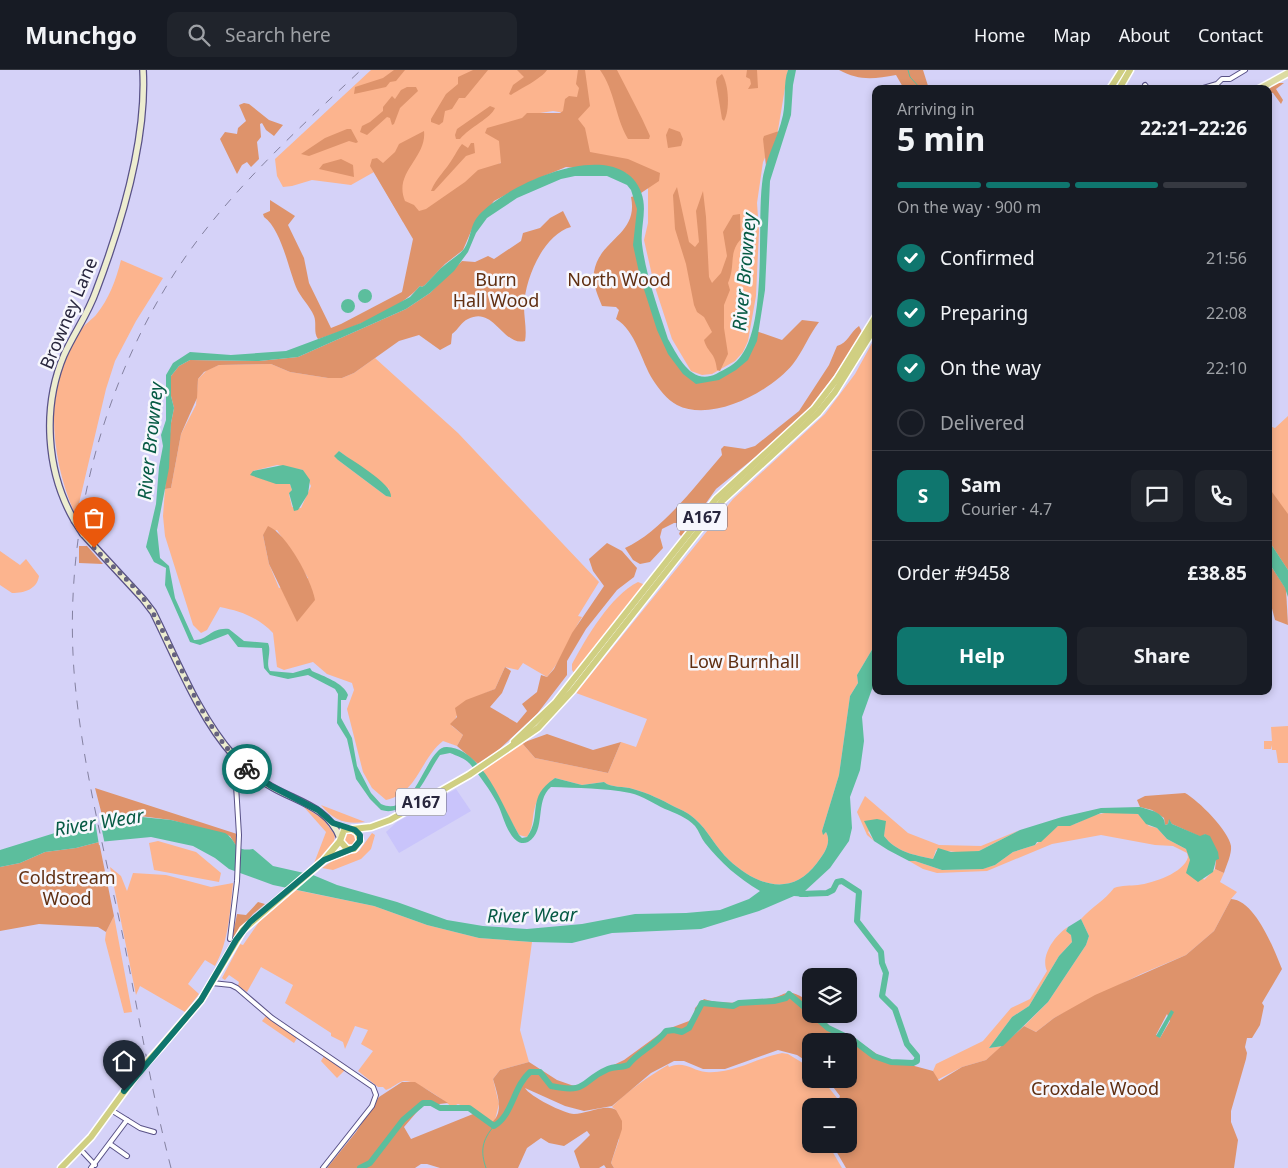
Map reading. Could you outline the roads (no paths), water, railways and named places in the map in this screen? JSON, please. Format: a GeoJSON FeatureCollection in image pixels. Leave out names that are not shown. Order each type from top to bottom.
{"type":"FeatureCollection","features":[{"type":"Feature","properties":{"kind":"highway"},"geometry":{"type":"LineString","coordinates":[[1113,85],[1122,70]]}},
{"type":"Feature","properties":{"kind":"highway"},"geometry":{"type":"LineString","coordinates":[[1121,85],[1130,70]]}},
{"type":"Feature","properties":{"kind":"highway","name":"A167"},"geometry":{"type":"LineString","coordinates":[[504,752],[555,703],[716,499],[814,409],[837,379],[872,322]]}},
{"type":"Feature","properties":{"kind":"highway","name":"A167"},"geometry":{"type":"LineString","coordinates":[[351,829],[371,827],[390,820],[469,774],[538,728],[573,690],[722,501],[818,413],[835,392],[872,332]]}},
{"type":"Feature","properties":{"kind":"highway","name":"A167"},"geometry":{"type":"LineString","coordinates":[[351,849],[357,847],[360,837],[371,827]]}},
{"type":"Feature","properties":{"kind":"highway"},"geometry":{"type":"LineString","coordinates":[[61,1168],[80,1149],[140,1070],[188,1017],[212,983],[243,930],[324,860],[340,839],[344,830],[351,829],[360,837]]}},
{"type":"Feature","properties":{"kind":"highway"},"geometry":{"type":"LineString","coordinates":[[340,839],[345,848],[351,849]]}},
{"type":"Feature","properties":{"kind":"highway"},"geometry":{"type":"LineString","coordinates":[[324,860],[351,849]]}},
{"type":"Feature","properties":{"kind":"main road","name":"Browney Lane"},"geometry":{"type":"LineString","coordinates":[[143,70],[143,107],[140,136],[110,252],[95,294],[64,355],[53,394],[50,445],[62,495],[83,534],[143,599],[152,612],[210,725],[246,768],[271,786],[318,810],[333,823]]}},
{"type":"Feature","properties":{"kind":"main road"},"geometry":{"type":"LineString","coordinates":[[1266,85],[1288,73]]}},
{"type":"Feature","properties":{"kind":"main road"},"geometry":{"type":"LineString","coordinates":[[333,823],[351,829]]}},
{"type":"Feature","properties":{"kind":"main road"},"geometry":{"type":"LineString","coordinates":[[333,823],[340,839]]}},
{"type":"Feature","properties":{"kind":"street"},"geometry":{"type":"LineString","coordinates":[[1212,85],[1217,84],[1222,79],[1230,79],[1245,70]]}},
{"type":"Feature","properties":{"kind":"street"},"geometry":{"type":"LineString","coordinates":[[230,939],[237,876],[236,785],[237,779],[246,768]]}},
{"type":"Feature","properties":{"kind":"street"},"geometry":{"type":"LineString","coordinates":[[212,983],[237,988],[272,1018],[370,1084],[376,1092],[375,1100],[323,1168]]}},
{"type":"Feature","properties":{"kind":"street"},"geometry":{"type":"LineString","coordinates":[[111,1110],[150,1132],[154,1132]]}},
{"type":"Feature","properties":{"kind":"street"},"geometry":{"type":"LineString","coordinates":[[80,1149],[93,1166],[128,1120]]}},
{"type":"Feature","properties":{"kind":"street"},"geometry":{"type":"LineString","coordinates":[[110,1144],[127,1156]]}},
{"type":"Feature","properties":{"kind":"waterway"},"geometry":{"type":"LineString","coordinates":[[908,70],[910,77],[917,85]]}},
{"type":"Feature","properties":{"kind":"waterway"},"geometry":{"type":"LineString","coordinates":[[801,894],[827,893],[833,890],[837,882],[842,881],[859,892],[857,921],[881,952],[882,963],[886,973],[882,996],[895,1009],[907,1044],[917,1056],[917,1061],[913,1063],[891,1062],[874,1056],[853,1040],[828,1028],[822,1023]]}},
{"type":"Feature","properties":{"kind":"waterway"},"geometry":{"type":"LineString","coordinates":[[360,1168],[370,1163],[403,1120],[423,1103],[431,1103],[440,1108],[469,1108],[494,1126],[505,1115],[524,1078],[530,1072],[540,1072],[551,1086],[572,1088],[583,1085],[608,1069],[628,1065],[666,1031],[682,1032],[689,1028],[702,1003],[733,1006],[739,1003],[774,1001],[786,998],[789,994],[802,1005]]}},
{"type":"Feature","properties":{"kind":"waterway"},"geometry":{"type":"LineString","coordinates":[[486,1168],[483,1146],[494,1126]]}},
{"type":"Feature","properties":{"kind":"railway"},"geometry":{"type":"LineString","coordinates":[[171,1168],[157,1109],[122,932],[87,770],[77,704],[72,619],[75,567],[82,515],[92,464],[107,414],[126,366],[148,319],[174,274],[194,245],[237,192],[261,166],[361,70]]}},
{"type":"Feature","properties":{"kind":"water label","name":"River Browney"},"geometry":{"type":"Point","coordinates":[744,272]}},
{"type":"Feature","properties":{"kind":"water label","name":"River Browney"},"geometry":{"type":"Point","coordinates":[150,441]}},
{"type":"Feature","properties":{"kind":"water label","name":"River Wear"},"geometry":{"type":"Point","coordinates":[99,822]}},
{"type":"Feature","properties":{"kind":"water label","name":"River Wear"},"geometry":{"type":"Point","coordinates":[532,915]}},
{"type":"Feature","properties":{"kind":"park label","name":"North Wood"},"geometry":{"type":"Point","coordinates":[619,279]}},
{"type":"Feature","properties":{"kind":"park label","name":"Burn Hall Wood"},"geometry":{"type":"Point","coordinates":[496,289]}},
{"type":"Feature","properties":{"kind":"park label","name":"Low Burnhall"},"geometry":{"type":"Point","coordinates":[744,661]}},
{"type":"Feature","properties":{"kind":"park label","name":"Coldstream Wood"},"geometry":{"type":"Point","coordinates":[67,888]}},
{"type":"Feature","properties":{"kind":"park label","name":"Croxdale Wood"},"geometry":{"type":"Point","coordinates":[1095,1088]}}]}
